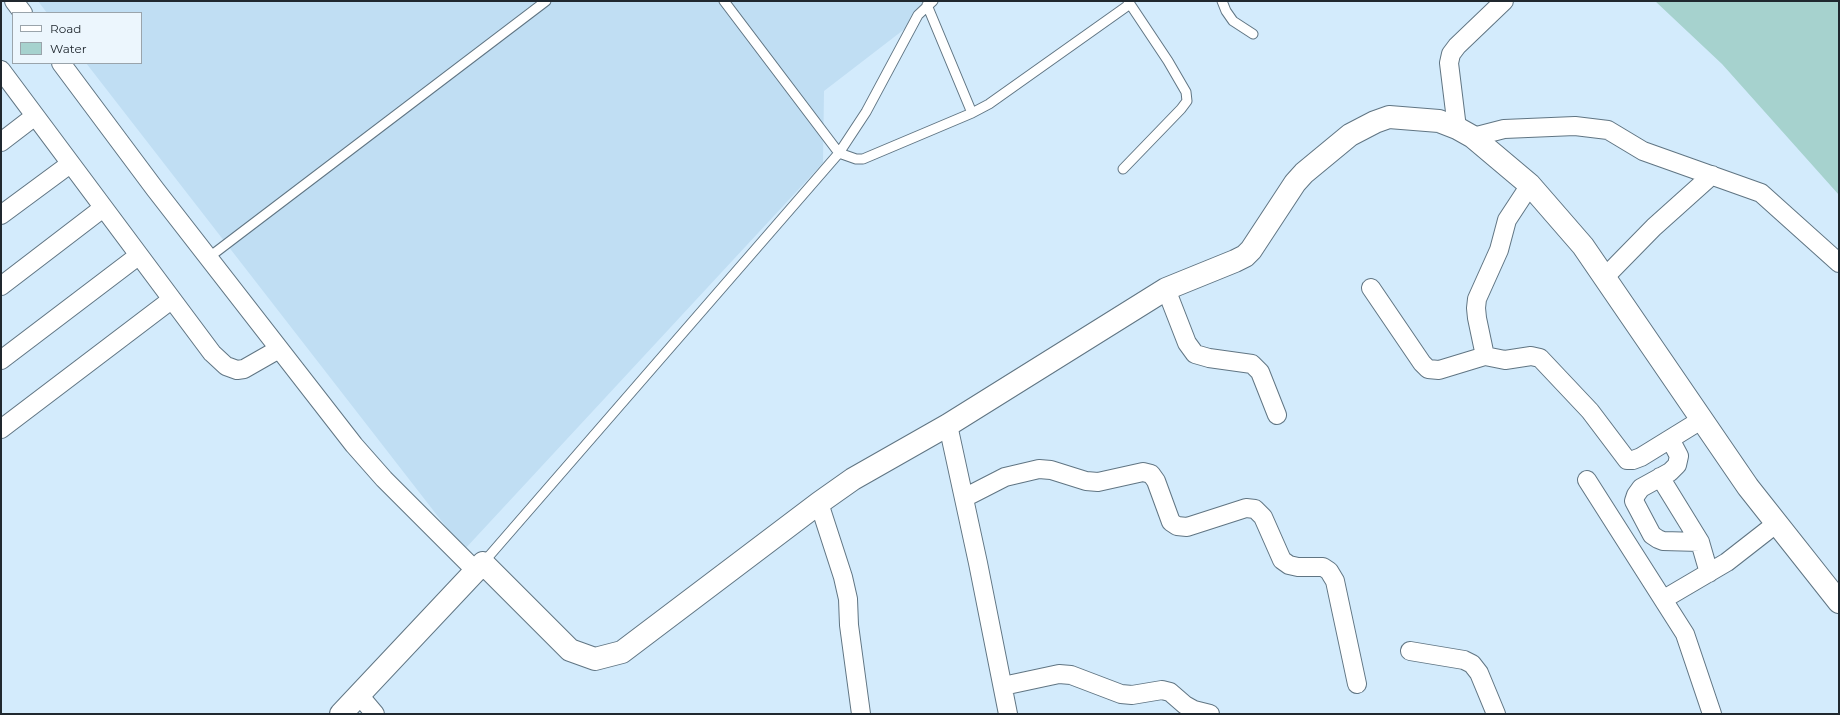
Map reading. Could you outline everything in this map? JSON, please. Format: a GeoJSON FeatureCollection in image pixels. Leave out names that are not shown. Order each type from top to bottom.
{"type":"FeatureCollection","features":[{"type":"Feature","properties":{"kind":"street"},"geometry":{"type":"LineString","coordinates":[[14,1],[22,12]]}},
{"type":"Feature","properties":{"kind":"street"},"geometry":{"type":"LineString","coordinates":[[1465,132],[1449,63],[1451,54],[1457,46],[1504,1]]}},
{"type":"Feature","properties":{"kind":"street"},"geometry":{"type":"LineString","coordinates":[[62,64],[208,258],[354,446],[384,479],[570,650],[596,659],[622,652],[853,479],[948,425],[1166,289],[1245,256],[1251,250],[1295,183],[1304,173],[1350,135],[1375,122],[1389,117],[1439,121],[1465,132],[1530,185],[1583,246],[1750,491],[1839,602]]}},
{"type":"Feature","properties":{"kind":"street"},"geometry":{"type":"LineString","coordinates":[[1,70],[138,256],[212,353],[226,366],[237,370],[244,369],[279,349]]}},
{"type":"Feature","properties":{"kind":"street"},"geometry":{"type":"LineString","coordinates":[[1,142],[35,116]]}},
{"type":"Feature","properties":{"kind":"street"},"geometry":{"type":"LineString","coordinates":[[1465,132],[1575,126],[1608,130],[1642,151],[1712,175],[1766,197],[1839,263]]}},
{"type":"Feature","properties":{"kind":"street"},"geometry":{"type":"LineString","coordinates":[[1,216],[70,164]]}},
{"type":"Feature","properties":{"kind":"street"},"geometry":{"type":"LineString","coordinates":[[1605,277],[1654,227],[1712,175]]}},
{"type":"Feature","properties":{"kind":"street"},"geometry":{"type":"LineString","coordinates":[[1485,356],[1477,318],[1476,308],[1478,299],[1499,250],[1507,220],[1530,185]]}},
{"type":"Feature","properties":{"kind":"street"},"geometry":{"type":"LineString","coordinates":[[1,286],[103,208]]}},
{"type":"Feature","properties":{"kind":"street"},"geometry":{"type":"LineString","coordinates":[[1,360],[138,256]]}},
{"type":"Feature","properties":{"kind":"street"},"geometry":{"type":"LineString","coordinates":[[1371,288],[1422,363],[1428,369],[1438,370],[1485,356],[1505,360],[1531,356],[1540,358],[1590,411],[1627,460],[1633,460],[1641,457],[1701,420]]}},
{"type":"Feature","properties":{"kind":"street"},"geometry":{"type":"LineString","coordinates":[[1166,289],[1187,343],[1195,354],[1208,358],[1252,364],[1260,372],[1278,415]]}},
{"type":"Feature","properties":{"kind":"street"},"geometry":{"type":"LineString","coordinates":[[2,426],[171,300]]}},
{"type":"Feature","properties":{"kind":"street"},"geometry":{"type":"LineString","coordinates":[[948,425],[1008,714]]}},
{"type":"Feature","properties":{"kind":"street"},"geometry":{"type":"LineString","coordinates":[[1670,439],[1679,456],[1677,465],[1670,472],[1641,488],[1634,501],[1652,535],[1663,541],[1700,542]]}},
{"type":"Feature","properties":{"kind":"street"},"geometry":{"type":"LineString","coordinates":[[964,498],[1005,478],[1038,469],[1051,470],[1086,481],[1098,482],[1143,472],[1150,474],[1156,481],[1171,522],[1177,526],[1187,527],[1246,508],[1255,509],[1263,517],[1282,560],[1289,565],[1298,567],[1323,568],[1329,571],[1334,581],[1357,684]]}},
{"type":"Feature","properties":{"kind":"street"},"geometry":{"type":"LineString","coordinates":[[1660,477],[1700,542],[1710,573]]}},
{"type":"Feature","properties":{"kind":"street"},"geometry":{"type":"LineString","coordinates":[[1586,480],[1664,599],[1685,634],[1712,714]]}},
{"type":"Feature","properties":{"kind":"street"},"geometry":{"type":"LineString","coordinates":[[819,503],[843,576],[848,599],[849,625],[862,714]]}},
{"type":"Feature","properties":{"kind":"street"},"geometry":{"type":"LineString","coordinates":[[1664,599],[1727,562],[1777,523]]}},
{"type":"Feature","properties":{"kind":"street"},"geometry":{"type":"LineString","coordinates":[[341,714],[480,567]]}},
{"type":"Feature","properties":{"kind":"street"},"geometry":{"type":"LineString","coordinates":[[1410,651],[1464,660],[1472,664],[1479,673],[1496,714]]}},
{"type":"Feature","properties":{"kind":"street"},"geometry":{"type":"LineString","coordinates":[[1003,686],[1059,674],[1071,675],[1121,694],[1132,695],[1162,690],[1170,692],[1185,705],[1194,710],[1210,714]]}},
{"type":"Feature","properties":{"kind":"street"},"geometry":{"type":"LineString","coordinates":[[359,695],[375,714]]}},
{"type":"Feature","properties":{"kind":"lane"},"geometry":{"type":"LineString","coordinates":[[208,258],[546,1]]}},
{"type":"Feature","properties":{"kind":"lane"},"geometry":{"type":"LineString","coordinates":[[724,1],[838,153],[856,159],[863,159],[972,113],[989,104],[1129,3],[1186,92],[1187,101],[1181,110],[1123,169]]}},
{"type":"Feature","properties":{"kind":"lane"},"geometry":{"type":"LineString","coordinates":[[1222,1],[1226,11],[1233,20],[1253,34]]}},
{"type":"Feature","properties":{"kind":"lane"},"geometry":{"type":"LineString","coordinates":[[480,567],[838,153],[866,112],[918,14],[930,3],[972,113]]}},
{"type":"Feature","properties":{"kind":"shaded area"},"geometry":{"type":"Polygon","coordinates":[[[38,1],[941,1],[824,91],[823,163],[464,550],[87,64],[142,64],[142,12],[46,12],[38,1]]]}},
{"type":"Feature","properties":{"kind":"water"},"geometry":{"type":"Polygon","coordinates":[[[1655,1],[1839,1],[1839,195],[1722,64],[1655,1]]]}}]}
